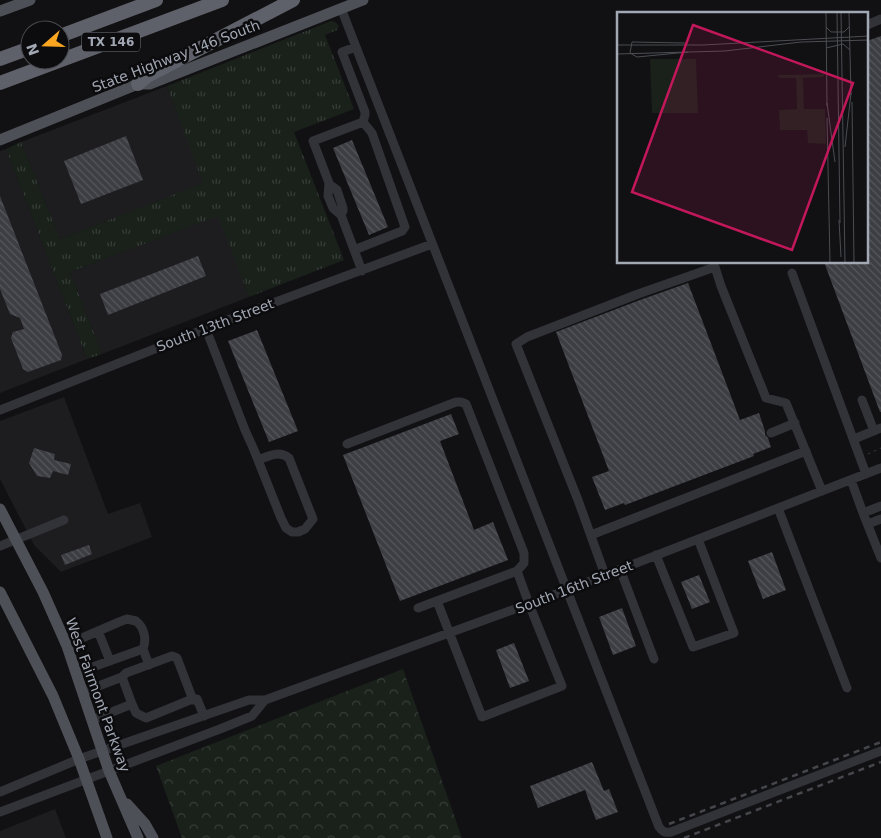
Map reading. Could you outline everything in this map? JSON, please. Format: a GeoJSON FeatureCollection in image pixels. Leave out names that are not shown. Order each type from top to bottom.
{"type":"FeatureCollection","features":[{"type":"Feature","properties":{"kind":"highway","name":"TX 146"},"geometry":{"type":"LineString","coordinates":[[70,32],[156,0]]}},
{"type":"Feature","properties":{"kind":"highway","name":"TX 146"},"geometry":{"type":"LineString","coordinates":[[0,83],[222,0]]}},
{"type":"Feature","properties":{"kind":"highway"},"geometry":{"type":"LineString","coordinates":[[138,84],[147,76],[293,0]]}},
{"type":"Feature","properties":{"kind":"highway"},"geometry":{"type":"LineString","coordinates":[[0,59],[20,52]]}},
{"type":"Feature","properties":{"kind":"main road"},"geometry":{"type":"LineString","coordinates":[[0,11],[30,0]]}},
{"type":"Feature","properties":{"kind":"main road","name":"State Highway 146 South"},"geometry":{"type":"LineString","coordinates":[[0,140],[138,84],[150,84],[363,0]]}},
{"type":"Feature","properties":{"kind":"main road","name":"West Fairmont Parkway"},"geometry":{"type":"LineString","coordinates":[[0,510],[43,592],[66,645],[109,770],[138,838]]}},
{"type":"Feature","properties":{"kind":"main road"},"geometry":{"type":"LineString","coordinates":[[0,592],[53,696],[87,779],[107,838]]}},
{"type":"Feature","properties":{"kind":"main road"},"geometry":{"type":"LineString","coordinates":[[120,797],[145,824],[153,838]]}},
{"type":"Feature","properties":{"kind":"main road"},"geometry":{"type":"LineString","coordinates":[[98,810],[100,838]]}},
{"type":"Feature","properties":{"kind":"street"},"geometry":{"type":"LineString","coordinates":[[341,8],[659,827],[666,833],[671,832],[881,752]]}},
{"type":"Feature","properties":{"kind":"street"},"geometry":{"type":"LineString","coordinates":[[868,25],[881,19]]}},
{"type":"Feature","properties":{"kind":"street"},"geometry":{"type":"LineString","coordinates":[[356,46],[342,52],[365,115],[363,122]]}},
{"type":"Feature","properties":{"kind":"street"},"geometry":{"type":"LineString","coordinates":[[362,271],[341,215],[333,208],[328,196],[330,185],[313,141],[363,122]]}},
{"type":"Feature","properties":{"kind":"street"},"geometry":{"type":"LineString","coordinates":[[354,250],[402,231],[405,227],[372,133],[363,122]]}},
{"type":"Feature","properties":{"kind":"street","name":"South 13th Street"},"geometry":{"type":"LineString","coordinates":[[0,410],[206,329],[432,244]]}},
{"type":"Feature","properties":{"kind":"street"},"geometry":{"type":"LineString","coordinates":[[605,575],[578,500],[516,344],[527,336],[715,267],[766,398],[786,403],[822,491]]}},
{"type":"Feature","properties":{"kind":"street"},"geometry":{"type":"LineString","coordinates":[[792,273],[866,474]]}},
{"type":"Feature","properties":{"kind":"street"},"geometry":{"type":"LineString","coordinates":[[206,329],[281,518],[286,528],[292,532],[305,529],[312,519],[290,458],[285,454],[273,454],[258,460]]}},
{"type":"Feature","properties":{"kind":"street"},"geometry":{"type":"LineString","coordinates":[[854,439],[877,429],[862,400]]}},
{"type":"Feature","properties":{"kind":"street"},"geometry":{"type":"LineString","coordinates":[[347,444],[456,402],[466,404],[524,553],[524,563],[517,571],[418,608]]}},
{"type":"Feature","properties":{"kind":"street"},"geometry":{"type":"LineString","coordinates":[[771,433],[795,423]]}},
{"type":"Feature","properties":{"kind":"street"},"geometry":{"type":"LineString","coordinates":[[591,534],[806,451]]}},
{"type":"Feature","properties":{"kind":"street","name":"South 16th Street"},"geometry":{"type":"LineString","coordinates":[[0,792],[79,759],[249,700],[265,700],[529,604],[881,468]]}},
{"type":"Feature","properties":{"kind":"street"},"geometry":{"type":"LineString","coordinates":[[851,480],[881,558]]}},
{"type":"Feature","properties":{"kind":"street"},"geometry":{"type":"LineString","coordinates":[[863,513],[881,506]]}},
{"type":"Feature","properties":{"kind":"street"},"geometry":{"type":"LineString","coordinates":[[778,508],[847,688]]}},
{"type":"Feature","properties":{"kind":"street"},"geometry":{"type":"LineString","coordinates":[[868,524],[881,519]]}},
{"type":"Feature","properties":{"kind":"street"},"geometry":{"type":"LineString","coordinates":[[0,546],[64,520]]}},
{"type":"Feature","properties":{"kind":"street"},"geometry":{"type":"LineString","coordinates":[[656,555],[693,648],[734,633],[698,539]]}},
{"type":"Feature","properties":{"kind":"street"},"geometry":{"type":"LineString","coordinates":[[620,569],[654,659]]}},
{"type":"Feature","properties":{"kind":"street"},"geometry":{"type":"LineString","coordinates":[[437,601],[482,717],[562,686],[517,571]]}},
{"type":"Feature","properties":{"kind":"street"},"geometry":{"type":"LineString","coordinates":[[66,645],[127,619],[136,621],[144,633],[143,649],[149,665]]}},
{"type":"Feature","properties":{"kind":"street"},"geometry":{"type":"LineString","coordinates":[[98,631],[110,661]]}},
{"type":"Feature","properties":{"kind":"street"},"geometry":{"type":"LineString","coordinates":[[76,673],[143,649]]}},
{"type":"Feature","properties":{"kind":"street"},"geometry":{"type":"LineString","coordinates":[[82,692],[122,678],[126,673],[172,656],[177,658],[193,700]]}},
{"type":"Feature","properties":{"kind":"street"},"geometry":{"type":"LineString","coordinates":[[122,678],[136,714],[146,718],[197,699],[204,716]]}},
{"type":"Feature","properties":{"kind":"street","name":"South 16th Street"},"geometry":{"type":"LineString","coordinates":[[0,812],[220,730],[252,716],[265,700]]}},
{"type":"Feature","properties":{"kind":"street"},"geometry":{"type":"LineString","coordinates":[[92,720],[132,704]]}},
{"type":"Feature","properties":{"kind":"path"},"geometry":{"type":"LineString","coordinates":[[860,457],[881,448]]}},
{"type":"Feature","properties":{"kind":"shaded area"},"geometry":{"type":"Polygon","coordinates":[[[167,86],[204,183],[60,239],[21,142],[167,86]]]}},
{"type":"Feature","properties":{"kind":"shaded area"},"geometry":{"type":"Polygon","coordinates":[[[6,149],[87,359],[0,393],[0,151],[6,149]]]}},
{"type":"Feature","properties":{"kind":"shaded area"},"geometry":{"type":"Polygon","coordinates":[[[219,215],[249,297],[102,354],[70,272],[219,215]]]}},
{"type":"Feature","properties":{"kind":"shaded area"},"geometry":{"type":"Polygon","coordinates":[[[64,397],[108,514],[140,503],[152,537],[61,572],[34,545],[0,479],[0,421],[64,397]]]}},
{"type":"Feature","properties":{"kind":"shaded area"},"geometry":{"type":"Polygon","coordinates":[[[55,809],[66,838],[0,838],[0,831],[55,809]]]}},
{"type":"Feature","properties":{"kind":"green space"},"geometry":{"type":"Polygon","coordinates":[[[331,21],[339,26],[337,30],[325,35],[354,109],[294,132],[344,260],[249,297],[218,216],[70,272],[102,354],[87,359],[6,149],[21,142],[60,239],[203,183],[167,86],[331,21]]]}},
{"type":"Feature","properties":{"kind":"green space"},"geometry":{"type":"Polygon","coordinates":[[[403,669],[462,838],[182,838],[156,766],[403,669]]]}},
{"type":"Feature","properties":{"kind":"building"},"geometry":{"type":"Polygon","coordinates":[[[881,36],[881,412],[825,264],[868,264],[868,41],[881,36]]]}},
{"type":"Feature","properties":{"kind":"building"},"geometry":{"type":"Polygon","coordinates":[[[126,136],[143,180],[81,204],[64,161],[126,136]]]}},
{"type":"Feature","properties":{"kind":"building"},"geometry":{"type":"Polygon","coordinates":[[[352,140],[388,227],[369,235],[333,148],[352,140]]]}},
{"type":"Feature","properties":{"kind":"building"},"geometry":{"type":"Polygon","coordinates":[[[0,196],[62,355],[61,360],[28,372],[23,369],[11,338],[13,332],[24,329],[20,318],[10,314],[0,289],[0,196]]]}},
{"type":"Feature","properties":{"kind":"building"},"geometry":{"type":"Polygon","coordinates":[[[198,256],[206,276],[108,315],[100,294],[198,256]]]}},
{"type":"Feature","properties":{"kind":"building"},"geometry":{"type":"Polygon","coordinates":[[[688,283],[740,420],[759,413],[765,435],[771,447],[753,454],[754,456],[625,505],[624,503],[605,510],[592,477],[609,471],[556,332],[688,283]]]}},
{"type":"Feature","properties":{"kind":"building"},"geometry":{"type":"Polygon","coordinates":[[[257,330],[298,431],[269,442],[228,341],[257,330]]]}},
{"type":"Feature","properties":{"kind":"building"},"geometry":{"type":"Polygon","coordinates":[[[451,414],[459,434],[440,441],[474,530],[493,522],[508,560],[400,601],[343,455],[451,414]]]}},
{"type":"Feature","properties":{"kind":"building"},"geometry":{"type":"Polygon","coordinates":[[[34,448],[55,454],[54,460],[71,464],[68,475],[53,471],[50,478],[37,476],[29,463],[34,448]]]}},
{"type":"Feature","properties":{"kind":"building"},"geometry":{"type":"Polygon","coordinates":[[[89,545],[92,554],[65,565],[61,555],[89,545]]]}},
{"type":"Feature","properties":{"kind":"building"},"geometry":{"type":"Polygon","coordinates":[[[772,552],[786,590],[763,599],[748,561],[772,552]]]}},
{"type":"Feature","properties":{"kind":"building"},"geometry":{"type":"Polygon","coordinates":[[[699,575],[710,602],[692,609],[681,582],[699,575]]]}},
{"type":"Feature","properties":{"kind":"building"},"geometry":{"type":"Polygon","coordinates":[[[622,608],[636,646],[613,655],[599,617],[622,608]]]}},
{"type":"Feature","properties":{"kind":"building"},"geometry":{"type":"Polygon","coordinates":[[[514,643],[529,681],[510,688],[496,650],[514,643]]]}},
{"type":"Feature","properties":{"kind":"building"},"geometry":{"type":"Polygon","coordinates":[[[592,762],[604,791],[609,789],[618,812],[596,820],[585,790],[538,808],[530,786],[592,762]]]}},
{"type":"Feature","properties":{"kind":"railway"},"geometry":{"type":"LineString","coordinates":[[669,824],[881,742]]}},
{"type":"Feature","properties":{"kind":"railway"},"geometry":{"type":"LineString","coordinates":[[684,838],[881,762]]}}]}
